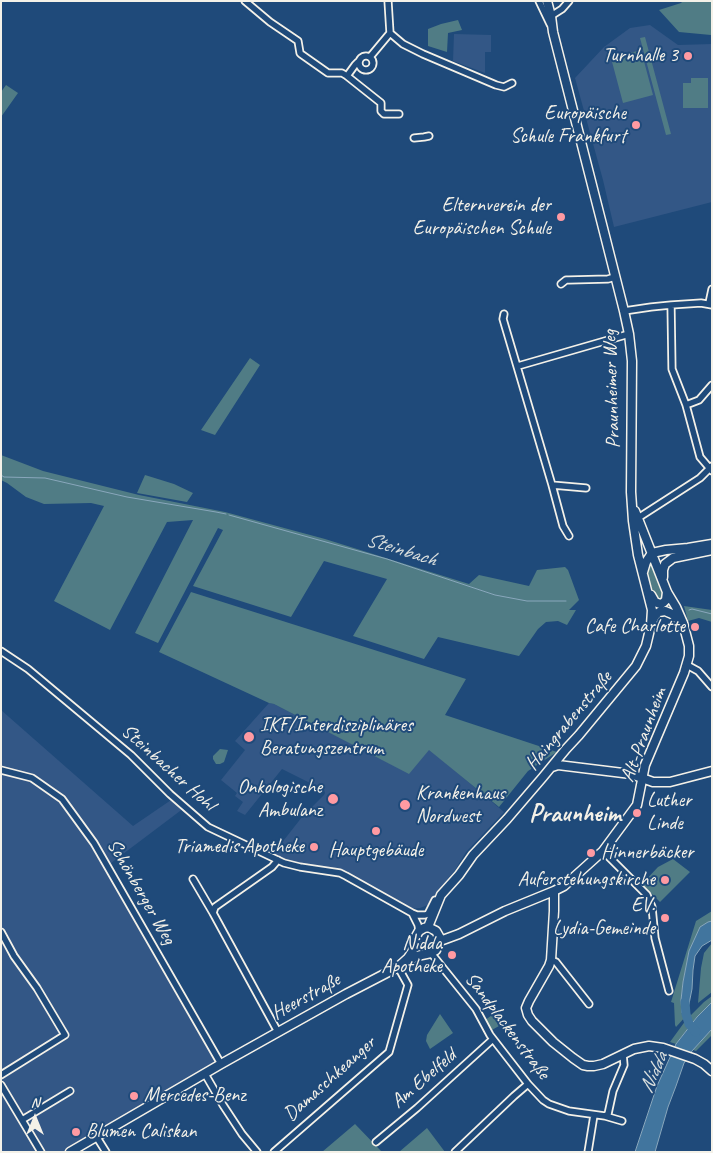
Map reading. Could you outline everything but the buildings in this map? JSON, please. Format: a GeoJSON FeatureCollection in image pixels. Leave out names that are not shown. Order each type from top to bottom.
{"type":"FeatureCollection","features":[{"type":"Feature","properties":{"kind":"main road","name":"Praunheimer Weg"},"geometry":{"type":"LineString","coordinates":[[547,1],[553,32],[629,334],[632,361],[632,502],[636,542],[652,610],[651,625]]}},
{"type":"Feature","properties":{"kind":"main road","name":"Praunheimer Weg"},"geometry":{"type":"LineString","coordinates":[[632,502],[667,592],[676,606],[683,623]]}},
{"type":"Feature","properties":{"kind":"main road"},"geometry":{"type":"LineString","coordinates":[[643,574],[646,562],[652,553],[712,544]]}},
{"type":"Feature","properties":{"kind":"main road"},"geometry":{"type":"LineString","coordinates":[[663,579],[665,564],[673,558],[712,550]]}},
{"type":"Feature","properties":{"kind":"main road"},"geometry":{"type":"LineString","coordinates":[[647,589],[655,602],[660,604],[666,600],[667,592]]}},
{"type":"Feature","properties":{"kind":"main road"},"geometry":{"type":"LineString","coordinates":[[651,625],[659,612],[665,611],[683,623]]}},
{"type":"Feature","properties":{"kind":"main road","name":"Alt-Praunheim"},"geometry":{"type":"LineString","coordinates":[[554,891],[564,886],[602,851],[637,805],[645,765],[687,664],[689,646],[683,623]]}},
{"type":"Feature","properties":{"kind":"main road","name":"Haingrabenstraße"},"geometry":{"type":"LineString","coordinates":[[427,927],[441,895],[459,875],[473,855],[552,767],[636,666],[646,646],[651,625]]}},
{"type":"Feature","properties":{"kind":"main road"},"geometry":{"type":"LineString","coordinates":[[552,767],[558,765],[631,774],[653,782],[670,782],[712,771]]}},
{"type":"Feature","properties":{"kind":"main road"},"geometry":{"type":"LineString","coordinates":[[440,941],[554,891],[551,960],[526,1008],[532,1021],[553,1042],[583,1065],[594,1066],[603,1064],[638,1047],[650,1046],[668,1049],[695,1059],[712,1070]]}},
{"type":"Feature","properties":{"kind":"main road"},"geometry":{"type":"LineString","coordinates":[[398,967],[408,958],[415,946],[419,932],[424,928],[432,928],[440,938],[436,950],[428,953],[418,950],[415,946]]}},
{"type":"Feature","properties":{"kind":"main road","name":"Heerstraße"},"geometry":{"type":"LineString","coordinates":[[70,1152],[346,994],[417,956],[428,953]]}},
{"type":"Feature","properties":{"kind":"street"},"geometry":{"type":"LineString","coordinates":[[245,1],[270,22],[298,41],[300,53],[328,73],[342,73],[347,76],[381,103],[381,111],[384,114],[399,114]]}},
{"type":"Feature","properties":{"kind":"street"},"geometry":{"type":"LineString","coordinates":[[370,57],[390,33],[388,1]]}},
{"type":"Feature","properties":{"kind":"street"},"geometry":{"type":"LineString","coordinates":[[539,1],[553,32]]}},
{"type":"Feature","properties":{"kind":"street"},"geometry":{"type":"LineString","coordinates":[[551,16],[562,9],[569,1]]}},
{"type":"Feature","properties":{"kind":"street"},"geometry":{"type":"LineString","coordinates":[[390,33],[403,44],[423,54],[496,85],[504,87],[512,83]]}},
{"type":"Feature","properties":{"kind":"street"},"geometry":{"type":"LineString","coordinates":[[347,76],[362,57],[370,57]]}},
{"type":"Feature","properties":{"kind":"street"},"geometry":{"type":"LineString","coordinates":[[358,62],[361,68],[367,70],[373,64],[370,57]]}},
{"type":"Feature","properties":{"kind":"street"},"geometry":{"type":"LineString","coordinates":[[414,138],[429,136]]}},
{"type":"Feature","properties":{"kind":"street"},"geometry":{"type":"LineString","coordinates":[[562,284],[566,280],[608,279],[615,277]]}},
{"type":"Feature","properties":{"kind":"street"},"geometry":{"type":"LineString","coordinates":[[624,312],[671,305],[710,304],[712,289]]}},
{"type":"Feature","properties":{"kind":"street"},"geometry":{"type":"LineString","coordinates":[[638,518],[711,469],[700,457],[686,405],[672,369],[671,305]]}},
{"type":"Feature","properties":{"kind":"street"},"geometry":{"type":"LineString","coordinates":[[504,314],[503,319],[563,526],[569,536]]}},
{"type":"Feature","properties":{"kind":"street"},"geometry":{"type":"LineString","coordinates":[[518,366],[629,334]]}},
{"type":"Feature","properties":{"kind":"street"},"geometry":{"type":"LineString","coordinates":[[686,405],[699,400],[712,385]]}},
{"type":"Feature","properties":{"kind":"street"},"geometry":{"type":"LineString","coordinates":[[552,485],[586,488]]}},
{"type":"Feature","properties":{"kind":"street","name":"Steinbacher Hohl"},"geometry":{"type":"LineString","coordinates":[[1,651],[28,669],[131,755],[170,794],[208,827],[278,860],[300,867],[340,873],[414,914],[427,927]]}},
{"type":"Feature","properties":{"kind":"street"},"geometry":{"type":"LineString","coordinates":[[687,664],[698,671],[712,687]]}},
{"type":"Feature","properties":{"kind":"street","name":"Schönberger Weg"},"geometry":{"type":"LineString","coordinates":[[1,770],[32,778],[62,799],[94,843],[221,1064]]}},
{"type":"Feature","properties":{"kind":"street"},"geometry":{"type":"LineString","coordinates":[[602,851],[647,895],[652,907],[655,938],[669,991]]}},
{"type":"Feature","properties":{"kind":"street"},"geometry":{"type":"LineString","coordinates":[[213,913],[215,907],[272,867],[278,860]]}},
{"type":"Feature","properties":{"kind":"street"},"geometry":{"type":"LineString","coordinates":[[193,879],[278,1032]]}},
{"type":"Feature","properties":{"kind":"street"},"geometry":{"type":"LineString","coordinates":[[419,932],[414,914],[428,914],[441,895]]}},
{"type":"Feature","properties":{"kind":"street"},"geometry":{"type":"LineString","coordinates":[[1,932],[14,956],[37,988],[65,1036],[1,1075]]}},
{"type":"Feature","properties":{"kind":"street","name":"Sandplackenstraße"},"geometry":{"type":"LineString","coordinates":[[428,953],[476,1009],[490,1035],[542,1100],[569,1111],[605,1116],[622,1121]]}},
{"type":"Feature","properties":{"kind":"street"},"geometry":{"type":"LineString","coordinates":[[551,960],[556,962],[589,1004]]}},
{"type":"Feature","properties":{"kind":"street","name":"Damaschkeanger"},"geometry":{"type":"LineString","coordinates":[[274,1152],[389,1052],[408,985],[398,967]]}},
{"type":"Feature","properties":{"kind":"street","name":"Am Ebelfeld"},"geometry":{"type":"LineString","coordinates":[[376,1142],[417,1108],[493,1039]]}},
{"type":"Feature","properties":{"kind":"street"},"geometry":{"type":"LineString","coordinates":[[605,1116],[608,1114],[613,1091],[624,1065],[623,1054]]}},
{"type":"Feature","properties":{"kind":"street"},"geometry":{"type":"LineString","coordinates":[[205,1074],[242,1134],[257,1152]]}},
{"type":"Feature","properties":{"kind":"street"},"geometry":{"type":"LineString","coordinates":[[1,1084],[42,1152]]}},
{"type":"Feature","properties":{"kind":"street"},"geometry":{"type":"LineString","coordinates":[[455,1152],[528,1084]]}},
{"type":"Feature","properties":{"kind":"street"},"geometry":{"type":"LineString","coordinates":[[22,1120],[70,1091]]}},
{"type":"Feature","properties":{"kind":"street"},"geometry":{"type":"LineString","coordinates":[[588,1152],[594,1115]]}},
{"type":"Feature","properties":{"kind":"street"},"geometry":{"type":"LineString","coordinates":[[96,1136],[106,1152]]}},
{"type":"Feature","properties":{"kind":"shaded area","name":"Europäische Schule Frankfurt"},"geometry":{"type":"Polygon","coordinates":[[[650,25],[678,45],[712,44],[712,202],[614,227],[575,78],[604,47],[630,28],[650,25]]]}},
{"type":"Feature","properties":{"kind":"shaded area"},"geometry":{"type":"Polygon","coordinates":[[[454,34],[491,35],[491,52],[485,52],[485,73],[453,61],[454,34]]]}},
{"type":"Feature","properties":{"kind":"shaded area","name":"Krankenhaus Nordwest"},"geometry":{"type":"Polygon","coordinates":[[[269,703],[409,773],[429,749],[504,812],[466,852],[455,870],[428,905],[420,908],[409,909],[354,878],[347,871],[288,861],[273,854],[302,817],[324,795],[324,790],[282,769],[245,815],[237,811],[243,802],[235,796],[237,793],[221,780],[245,750],[235,741],[269,703]]]}},
{"type":"Feature","properties":{"kind":"shaded area"},"geometry":{"type":"Polygon","coordinates":[[[1,710],[133,826],[174,798],[184,808],[111,863],[218,1066],[72,1152],[1,1152],[1,710]]]}},
{"type":"Feature","properties":{"kind":"shaded area"},"geometry":{"type":"Polygon","coordinates":[[[712,921],[712,940],[702,946],[695,956],[689,1004],[686,1014],[682,1013],[683,982],[689,951],[700,927],[712,921]]]}},
{"type":"Feature","properties":{"kind":"shaded area"},"geometry":{"type":"Polygon","coordinates":[[[712,1002],[712,1029],[684,1063],[668,1107],[655,1152],[635,1152],[657,1086],[676,1044],[697,1017],[712,1002]]]}},
{"type":"Feature","properties":{"kind":"green space"},"geometry":{"type":"Polygon","coordinates":[[[683,1],[712,1],[711,35],[679,32],[659,10],[683,1]]]}},
{"type":"Feature","properties":{"kind":"green space"},"geometry":{"type":"Polygon","coordinates":[[[458,20],[462,30],[448,33],[447,52],[428,46],[428,29],[458,20]]]}},
{"type":"Feature","properties":{"kind":"green space"},"geometry":{"type":"Polygon","coordinates":[[[645,37],[671,134],[666,135],[640,38],[645,37]]]}},
{"type":"Feature","properties":{"kind":"green space"},"geometry":{"type":"Polygon","coordinates":[[[641,50],[653,95],[623,103],[611,58],[641,50]]]}},
{"type":"Feature","properties":{"kind":"green space"},"geometry":{"type":"Polygon","coordinates":[[[691,78],[708,78],[708,108],[683,108],[683,83],[691,83],[691,78]]]}},
{"type":"Feature","properties":{"kind":"green space"},"geometry":{"type":"Polygon","coordinates":[[[6,85],[18,93],[1,117],[1,92],[6,85]]]}},
{"type":"Feature","properties":{"kind":"green space"},"geometry":{"type":"Polygon","coordinates":[[[250,358],[260,365],[215,435],[201,430],[250,358]]]}},
{"type":"Feature","properties":{"kind":"green space"},"geometry":{"type":"Polygon","coordinates":[[[1,455],[43,471],[139,495],[225,512],[325,539],[469,584],[479,575],[529,586],[537,570],[565,567],[568,570],[579,600],[569,610],[576,610],[567,625],[558,621],[546,622],[538,629],[519,656],[438,637],[424,659],[353,636],[387,579],[324,561],[291,617],[193,586],[223,530],[218,528],[158,643],[135,633],[193,520],[167,522],[110,630],[54,601],[104,506],[91,503],[44,504],[26,497],[1,480],[1,455]]]}},
{"type":"Feature","properties":{"kind":"green space"},"geometry":{"type":"Polygon","coordinates":[[[145,475],[174,484],[193,493],[187,502],[137,493],[145,475]]]}},
{"type":"Feature","properties":{"kind":"green space"},"geometry":{"type":"Polygon","coordinates":[[[652,560],[665,597],[662,601],[655,598],[646,571],[646,566],[652,560]]]}},
{"type":"Feature","properties":{"kind":"green space"},"geometry":{"type":"Polygon","coordinates":[[[191,592],[466,679],[445,715],[557,752],[528,771],[499,807],[429,750],[409,774],[274,704],[159,652],[191,592]]]}},
{"type":"Feature","properties":{"kind":"green space"},"geometry":{"type":"Polygon","coordinates":[[[684,606],[712,610],[712,622],[699,618],[688,621],[684,606]]]}},
{"type":"Feature","properties":{"kind":"green space"},"geometry":{"type":"Polygon","coordinates":[[[220,749],[228,750],[224,762],[216,764],[213,756],[220,749]]]}},
{"type":"Feature","properties":{"kind":"green space"},"geometry":{"type":"Polygon","coordinates":[[[673,859],[690,872],[660,902],[642,884],[658,867],[673,859]]]}},
{"type":"Feature","properties":{"kind":"green space"},"geometry":{"type":"Polygon","coordinates":[[[712,911],[712,921],[708,922],[689,951],[681,1000],[682,1014],[687,1015],[676,1027],[674,1003],[671,1002],[696,921],[712,911]]]}},
{"type":"Feature","properties":{"kind":"green space"},"geometry":{"type":"Polygon","coordinates":[[[712,943],[712,992],[698,1003],[704,953],[712,943]]]}},
{"type":"Feature","properties":{"kind":"green space"},"geometry":{"type":"Polygon","coordinates":[[[712,996],[712,1002],[692,1023],[690,1016],[712,996]]]}},
{"type":"Feature","properties":{"kind":"green space"},"geometry":{"type":"Polygon","coordinates":[[[440,1014],[453,1033],[430,1049],[426,1041],[427,1035],[440,1014]]]}},
{"type":"Feature","properties":{"kind":"green space"},"geometry":{"type":"Polygon","coordinates":[[[492,1015],[499,1026],[490,1031],[484,1021],[492,1015]]]}},
{"type":"Feature","properties":{"kind":"green space"},"geometry":{"type":"Polygon","coordinates":[[[686,1020],[689,1027],[676,1044],[670,1042],[686,1020]]]}},
{"type":"Feature","properties":{"kind":"green space"},"geometry":{"type":"Polygon","coordinates":[[[712,1029],[712,1035],[696,1051],[693,1050],[712,1029]]]}},
{"type":"Feature","properties":{"kind":"green space"},"geometry":{"type":"Polygon","coordinates":[[[355,1124],[382,1152],[322,1152],[355,1124]]]}},
{"type":"Feature","properties":{"kind":"green space"},"geometry":{"type":"Polygon","coordinates":[[[427,1128],[445,1152],[399,1152],[427,1128]]]}},
{"type":"Feature","properties":{"kind":"waterway","name":"Steinbach"},"geometry":{"type":"LineString","coordinates":[[1,475],[4,477],[45,478],[127,497],[226,514]]}},
{"type":"Feature","properties":{"kind":"waterway","name":"Steinbach"},"geometry":{"type":"LineString","coordinates":[[229,515],[387,559],[495,595],[527,601],[566,601]]}},
{"type":"Feature","properties":{"kind":"waterway","name":"Steinbach"},"geometry":{"type":"LineString","coordinates":[[689,610],[712,614]]}},
{"type":"Feature","properties":{"kind":"waterway"},"geometry":{"type":"LineString","coordinates":[[685,1002],[689,1024],[696,1032]]}},
{"type":"Feature","properties":{"kind":"place","name":"Turnhalle 3"},"geometry":{"type":"Point","coordinates":[688,56]}},
{"type":"Feature","properties":{"kind":"place","name":"Europäische Schule Frankfurt"},"geometry":{"type":"Point","coordinates":[636,125]}},
{"type":"Feature","properties":{"kind":"place","name":"Elternverein der Europäischen Schule"},"geometry":{"type":"Point","coordinates":[561,217]}},
{"type":"Feature","properties":{"kind":"place","name":"Cafe Charlotte"},"geometry":{"type":"Point","coordinates":[695,627]}},
{"type":"Feature","properties":{"kind":"place","name":"IKF/Interdisziplinäres Beratungszentrum"},"geometry":{"type":"Point","coordinates":[249,737]}},
{"type":"Feature","properties":{"kind":"place","name":"Onkologische Ambulanz"},"geometry":{"type":"Point","coordinates":[333,799]}},
{"type":"Feature","properties":{"kind":"place","name":"Krankenhaus Nordwest"},"geometry":{"type":"Point","coordinates":[405,805]}},
{"type":"Feature","properties":{"kind":"place","name":"Luther Linde"},"geometry":{"type":"Point","coordinates":[637,813]}},
{"type":"Feature","properties":{"kind":"place","name":"Hauptgebäude"},"geometry":{"type":"Point","coordinates":[376,831]}},
{"type":"Feature","properties":{"kind":"place","name":"Triamedis Apotheke"},"geometry":{"type":"Point","coordinates":[314,847]}},
{"type":"Feature","properties":{"kind":"place","name":"Hinnerbäcker"},"geometry":{"type":"Point","coordinates":[591,853]}},
{"type":"Feature","properties":{"kind":"place","name":"Auferstehungskirche"},"geometry":{"type":"Point","coordinates":[665,880]}},
{"type":"Feature","properties":{"kind":"place","name":"EV. Lydia-Gemeinde"},"geometry":{"type":"Point","coordinates":[665,918]}},
{"type":"Feature","properties":{"kind":"place","name":"Nidda Apotheke"},"geometry":{"type":"Point","coordinates":[452,955]}},
{"type":"Feature","properties":{"kind":"place","name":"Mercedes-Benz"},"geometry":{"type":"Point","coordinates":[134,1096]}},
{"type":"Feature","properties":{"kind":"place","name":"Blumen Caliskan"},"geometry":{"type":"Point","coordinates":[76,1132]}},
{"type":"Feature","properties":{"kind":"district","name":"Praunheim"},"geometry":{"type":"Point","coordinates":[575,814]}},
{"type":"Feature","properties":{"kind":"water label","name":"Nidda"},"geometry":{"type":"Point","coordinates":[654,1073]}}]}
